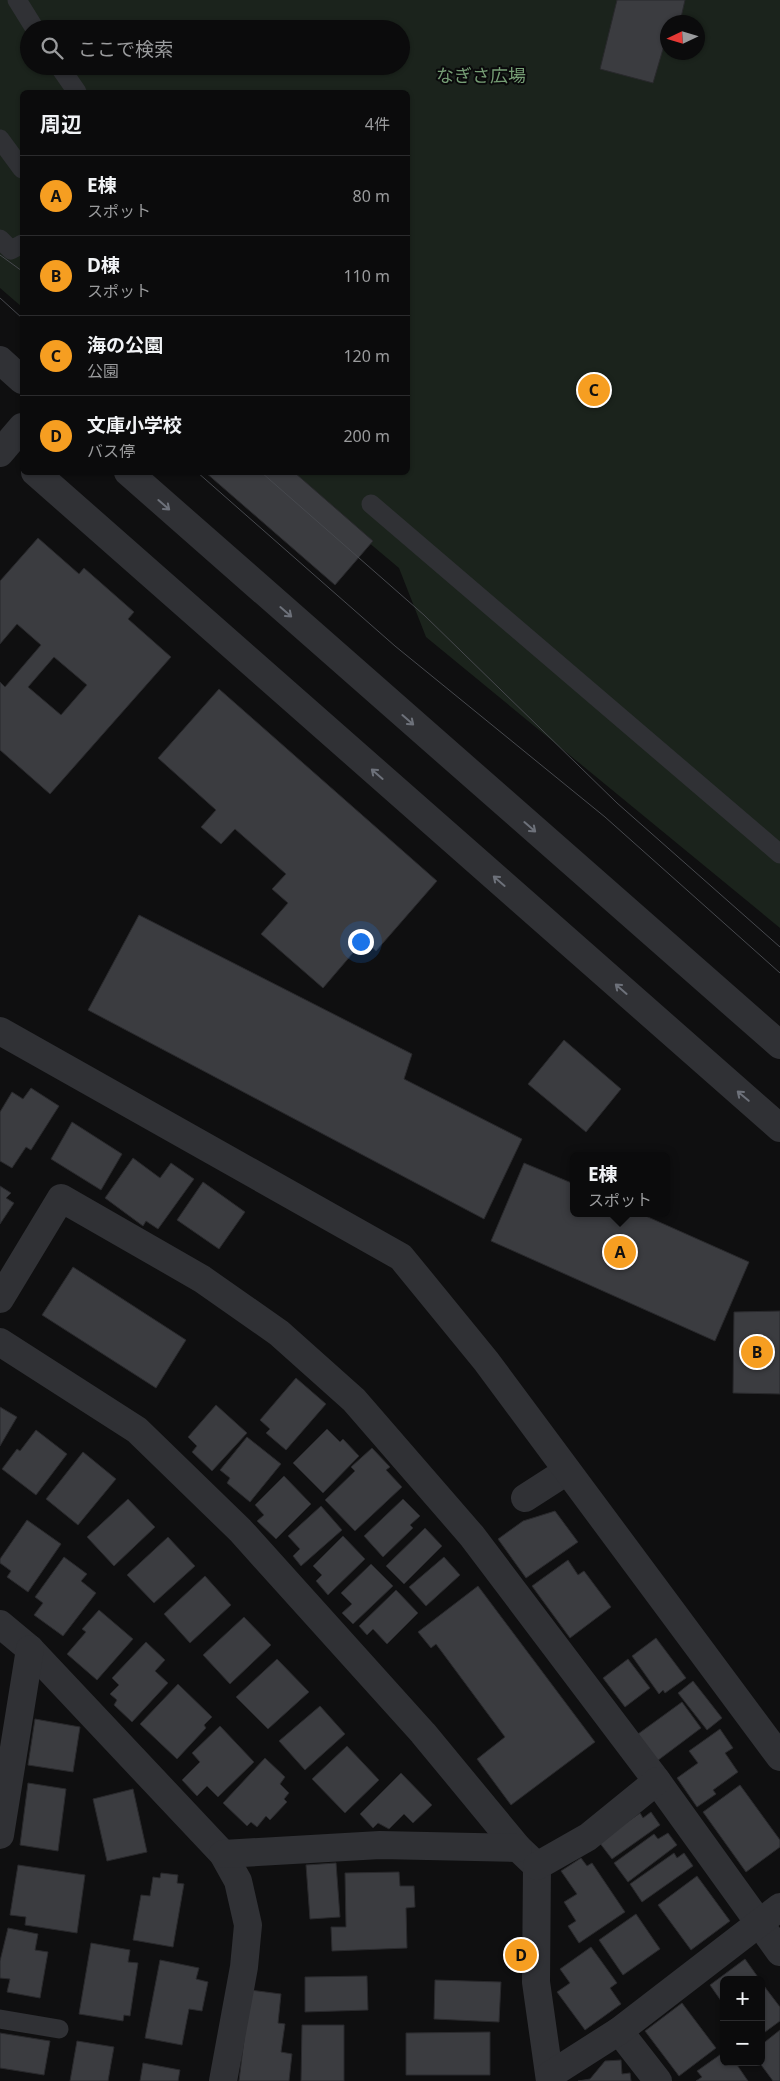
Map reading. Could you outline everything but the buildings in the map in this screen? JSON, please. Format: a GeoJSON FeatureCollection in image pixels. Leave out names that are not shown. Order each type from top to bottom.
{"type":"FeatureCollection","features":[{"type":"Feature","properties":{"kind":"street"},"geometry":{"type":"LineString","coordinates":[[0,360],[20,378]]}},
{"type":"Feature","properties":{"kind":"street"},"geometry":{"type":"LineString","coordinates":[[38,475],[712,1071],[780,1128]]}},
{"type":"Feature","properties":{"kind":"street"},"geometry":{"type":"LineString","coordinates":[[131,475],[780,1045]]}},
{"type":"Feature","properties":{"kind":"street"},"geometry":{"type":"LineString","coordinates":[[0,1031],[401,1257],[486,1361],[780,1757]]}},
{"type":"Feature","properties":{"kind":"street"},"geometry":{"type":"LineString","coordinates":[[0,1299],[61,1198],[202,1280],[279,1333],[354,1400],[472,1536],[656,1781],[780,1952]]}},
{"type":"Feature","properties":{"kind":"street"},"geometry":{"type":"LineString","coordinates":[[0,1342],[137,1430],[233,1523],[422,1733],[518,1848],[537,1866],[536,1982],[550,2078],[619,2031],[780,1907]]}},
{"type":"Feature","properties":{"kind":"street"},"geometry":{"type":"LineString","coordinates":[[525,1498],[566,1471]]}},
{"type":"Feature","properties":{"kind":"street"},"geometry":{"type":"LineString","coordinates":[[0,1624],[30,1649],[223,1854],[238,1881],[248,1925],[244,1967],[223,2081]]}},
{"type":"Feature","properties":{"kind":"street"},"geometry":{"type":"LineString","coordinates":[[0,1835],[30,1649]]}},
{"type":"Feature","properties":{"kind":"street"},"geometry":{"type":"LineString","coordinates":[[537,1866],[588,1837],[656,1781]]}},
{"type":"Feature","properties":{"kind":"street"},"geometry":{"type":"LineString","coordinates":[[223,1854],[380,1845],[518,1848]]}},
{"type":"Feature","properties":{"kind":"street"},"geometry":{"type":"LineString","coordinates":[[619,2031],[658,2081]]}},
{"type":"Feature","properties":{"kind":"lane"},"geometry":{"type":"LineString","coordinates":[[17,0],[29,20]]}},
{"type":"Feature","properties":{"kind":"lane"},"geometry":{"type":"LineString","coordinates":[[65,75],[76,90]]}},
{"type":"Feature","properties":{"kind":"lane"},"geometry":{"type":"LineString","coordinates":[[0,139],[20,165]]}},
{"type":"Feature","properties":{"kind":"lane"},"geometry":{"type":"LineString","coordinates":[[0,239],[11,250],[20,245]]}},
{"type":"Feature","properties":{"kind":"lane"},"geometry":{"type":"LineString","coordinates":[[371,504],[780,854]]}},
{"type":"Feature","properties":{"kind":"lane"},"geometry":{"type":"LineString","coordinates":[[0,2020],[59,2029]]}},
{"type":"Feature","properties":{"kind":"green space","name":"なぎさ広場"},"geometry":{"type":"Polygon","coordinates":[[[0,0],[780,0],[780,928],[426,637],[399,568],[288,475],[410,475],[410,90],[20,90],[20,305],[0,288],[0,0]]]}},
{"type":"Feature","properties":{"kind":"tram line"},"geometry":{"type":"LineString","coordinates":[[0,255],[20,270]]}},
{"type":"Feature","properties":{"kind":"tram line"},"geometry":{"type":"LineString","coordinates":[[0,298],[20,316]]}},
{"type":"Feature","properties":{"kind":"tram line"},"geometry":{"type":"LineString","coordinates":[[200,475],[395,646],[605,817],[780,973]]}},
{"type":"Feature","properties":{"kind":"tram line"},"geometry":{"type":"LineString","coordinates":[[264,475],[424,615],[617,803],[780,947]]}},
{"type":"Feature","properties":{"kind":"place","name":"海の公園"},"geometry":{"type":"Point","coordinates":[594,390]}},
{"type":"Feature","properties":{"kind":"place","name":"E棟"},"geometry":{"type":"Point","coordinates":[620,1252]}},
{"type":"Feature","properties":{"kind":"place","name":"D棟"},"geometry":{"type":"Point","coordinates":[757,1352]}},
{"type":"Feature","properties":{"kind":"place","name":"文庫小学校"},"geometry":{"type":"Point","coordinates":[521,1955]}}]}
